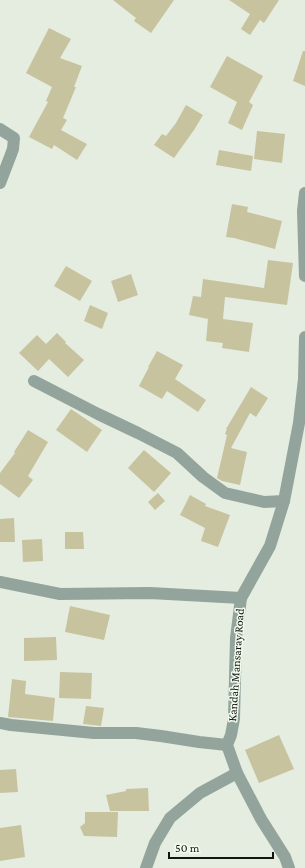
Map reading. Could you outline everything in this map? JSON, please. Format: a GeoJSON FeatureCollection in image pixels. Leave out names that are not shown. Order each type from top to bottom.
{"type":"FeatureCollection","features":[{"type":"Feature","properties":{"kind":"street"},"geometry":{"type":"LineString","coordinates":[[0,129],[14,138],[13,149],[0,183]]}},
{"type":"Feature","properties":{"kind":"street"},"geometry":{"type":"LineString","coordinates":[[305,194],[303,211],[305,276]]}},
{"type":"Feature","properties":{"kind":"street","name":"Kandah Mansaray Road"},"geometry":{"type":"LineString","coordinates":[[227,744],[234,719],[236,638],[241,598],[270,546],[284,501],[304,379],[305,337]]}},
{"type":"Feature","properties":{"kind":"street"},"geometry":{"type":"LineString","coordinates":[[34,381],[177,453],[225,493],[264,502],[284,501]]}},
{"type":"Feature","properties":{"kind":"street"},"geometry":{"type":"LineString","coordinates":[[0,582],[60,594],[150,593],[241,598]]}},
{"type":"Feature","properties":{"kind":"street"},"geometry":{"type":"LineString","coordinates":[[0,723],[94,733],[136,733],[199,742],[227,744],[237,773],[261,819],[286,857],[289,868]]}},
{"type":"Feature","properties":{"kind":"street"},"geometry":{"type":"LineString","coordinates":[[146,868],[155,843],[170,818],[200,793],[237,773]]}},
{"type":"Feature","properties":{"kind":"building"},"geometry":{"type":"Polygon","coordinates":[[[113,0],[174,0],[151,33],[134,21],[136,18],[113,0]]]}},
{"type":"Feature","properties":{"kind":"building"},"geometry":{"type":"Polygon","coordinates":[[[229,0],[279,0],[264,23],[260,20],[250,35],[241,29],[250,14],[229,0]]]}},
{"type":"Feature","properties":{"kind":"building"},"geometry":{"type":"Polygon","coordinates":[[[49,28],[71,39],[60,58],[82,66],[74,87],[76,87],[63,118],[67,120],[61,130],[87,144],[77,160],[54,145],[52,149],[29,137],[48,102],[46,101],[52,87],[26,73],[49,28]]]}},
{"type":"Feature","properties":{"kind":"building"},"geometry":{"type":"Polygon","coordinates":[[[303,51],[305,51],[305,86],[293,81],[303,51]]]}},
{"type":"Feature","properties":{"kind":"building"},"geometry":{"type":"Polygon","coordinates":[[[227,56],[263,76],[249,102],[253,105],[242,130],[228,123],[237,102],[210,87],[227,56]]]}},
{"type":"Feature","properties":{"kind":"building"},"geometry":{"type":"Polygon","coordinates":[[[186,105],[203,115],[174,158],[154,145],[162,134],[166,136],[176,123],[186,105]]]}},
{"type":"Feature","properties":{"kind":"building"},"geometry":{"type":"Polygon","coordinates":[[[257,131],[285,134],[282,163],[254,159],[257,131]]]}},
{"type":"Feature","properties":{"kind":"building"},"geometry":{"type":"Polygon","coordinates":[[[219,150],[253,156],[251,171],[216,165],[219,150]]]}},
{"type":"Feature","properties":{"kind":"building"},"geometry":{"type":"Polygon","coordinates":[[[232,204],[248,207],[247,212],[282,221],[275,249],[226,237],[232,204]]]}},
{"type":"Feature","properties":{"kind":"building"},"geometry":{"type":"Polygon","coordinates":[[[268,260],[293,263],[287,305],[225,297],[223,319],[253,323],[249,352],[222,348],[223,343],[206,341],[208,319],[189,315],[193,296],[201,297],[203,279],[264,288],[268,260]]]}},
{"type":"Feature","properties":{"kind":"building"},"geometry":{"type":"Polygon","coordinates":[[[66,266],[92,281],[80,301],[54,286],[66,266]]]}},
{"type":"Feature","properties":{"kind":"building"},"geometry":{"type":"Polygon","coordinates":[[[131,274],[138,295],[118,302],[111,281],[131,274]]]}},
{"type":"Feature","properties":{"kind":"building"},"geometry":{"type":"Polygon","coordinates":[[[90,305],[108,313],[102,329],[84,321],[90,305]]]}},
{"type":"Feature","properties":{"kind":"building"},"geometry":{"type":"Polygon","coordinates":[[[57,333],[66,342],[65,343],[84,360],[68,377],[49,359],[38,371],[19,353],[37,335],[46,344],[57,333]]]}},
{"type":"Feature","properties":{"kind":"building"},"geometry":{"type":"Polygon","coordinates":[[[157,351],[183,365],[175,379],[206,400],[198,412],[167,391],[162,399],[139,386],[157,351]]]}},
{"type":"Feature","properties":{"kind":"building"},"geometry":{"type":"Polygon","coordinates":[[[251,387],[268,398],[256,417],[250,413],[231,448],[247,452],[240,485],[222,481],[217,478],[227,435],[225,434],[226,429],[251,387]]]}},
{"type":"Feature","properties":{"kind":"building"},"geometry":{"type":"Polygon","coordinates":[[[71,409],[102,430],[87,452],[56,430],[71,409]]]}},
{"type":"Feature","properties":{"kind":"building"},"geometry":{"type":"Polygon","coordinates":[[[28,430],[48,442],[28,476],[33,480],[19,498],[0,484],[0,473],[15,453],[14,452],[28,430]]]}},
{"type":"Feature","properties":{"kind":"building"},"geometry":{"type":"Polygon","coordinates":[[[144,450],[171,473],[154,492],[128,468],[144,450]]]}},
{"type":"Feature","properties":{"kind":"building"},"geometry":{"type":"Polygon","coordinates":[[[158,493],[165,501],[155,510],[148,502],[158,493]]]}},
{"type":"Feature","properties":{"kind":"building"},"geometry":{"type":"Polygon","coordinates":[[[190,495],[206,504],[205,506],[230,515],[218,547],[201,541],[205,528],[180,515],[190,495]]]}},
{"type":"Feature","properties":{"kind":"building"},"geometry":{"type":"Polygon","coordinates":[[[14,518],[15,542],[0,542],[0,519],[14,518]]]}},
{"type":"Feature","properties":{"kind":"building"},"geometry":{"type":"Polygon","coordinates":[[[65,532],[83,532],[84,549],[65,549],[65,532]]]}},
{"type":"Feature","properties":{"kind":"building"},"geometry":{"type":"Polygon","coordinates":[[[42,539],[43,561],[23,562],[22,540],[42,539]]]}},
{"type":"Feature","properties":{"kind":"building"},"geometry":{"type":"Polygon","coordinates":[[[70,606],[110,615],[104,640],[65,632],[70,606]]]}},
{"type":"Feature","properties":{"kind":"building"},"geometry":{"type":"Polygon","coordinates":[[[56,637],[57,660],[24,661],[24,638],[56,637]]]}},
{"type":"Feature","properties":{"kind":"building"},"geometry":{"type":"Polygon","coordinates":[[[60,672],[92,673],[91,699],[59,698],[60,672]]]}},
{"type":"Feature","properties":{"kind":"building"},"geometry":{"type":"Polygon","coordinates":[[[12,679],[26,681],[25,694],[55,698],[53,721],[8,717],[12,679]]]}},
{"type":"Feature","properties":{"kind":"building"},"geometry":{"type":"Polygon","coordinates":[[[86,706],[104,708],[101,726],[83,724],[86,706]]]}},
{"type":"Feature","properties":{"kind":"building"},"geometry":{"type":"Polygon","coordinates":[[[279,735],[294,769],[259,783],[245,750],[279,735]]]}},
{"type":"Feature","properties":{"kind":"building"},"geometry":{"type":"Polygon","coordinates":[[[16,769],[18,792],[0,793],[0,770],[16,769]]]}},
{"type":"Feature","properties":{"kind":"building"},"geometry":{"type":"Polygon","coordinates":[[[148,788],[149,811],[110,811],[106,795],[126,791],[126,789],[148,788]]]}},
{"type":"Feature","properties":{"kind":"building"},"geometry":{"type":"Polygon","coordinates":[[[85,812],[118,812],[117,837],[84,836],[80,827],[85,823],[85,812]]]}},
{"type":"Feature","properties":{"kind":"building"},"geometry":{"type":"Polygon","coordinates":[[[21,825],[25,857],[0,861],[0,828],[21,825]]]}}]}
